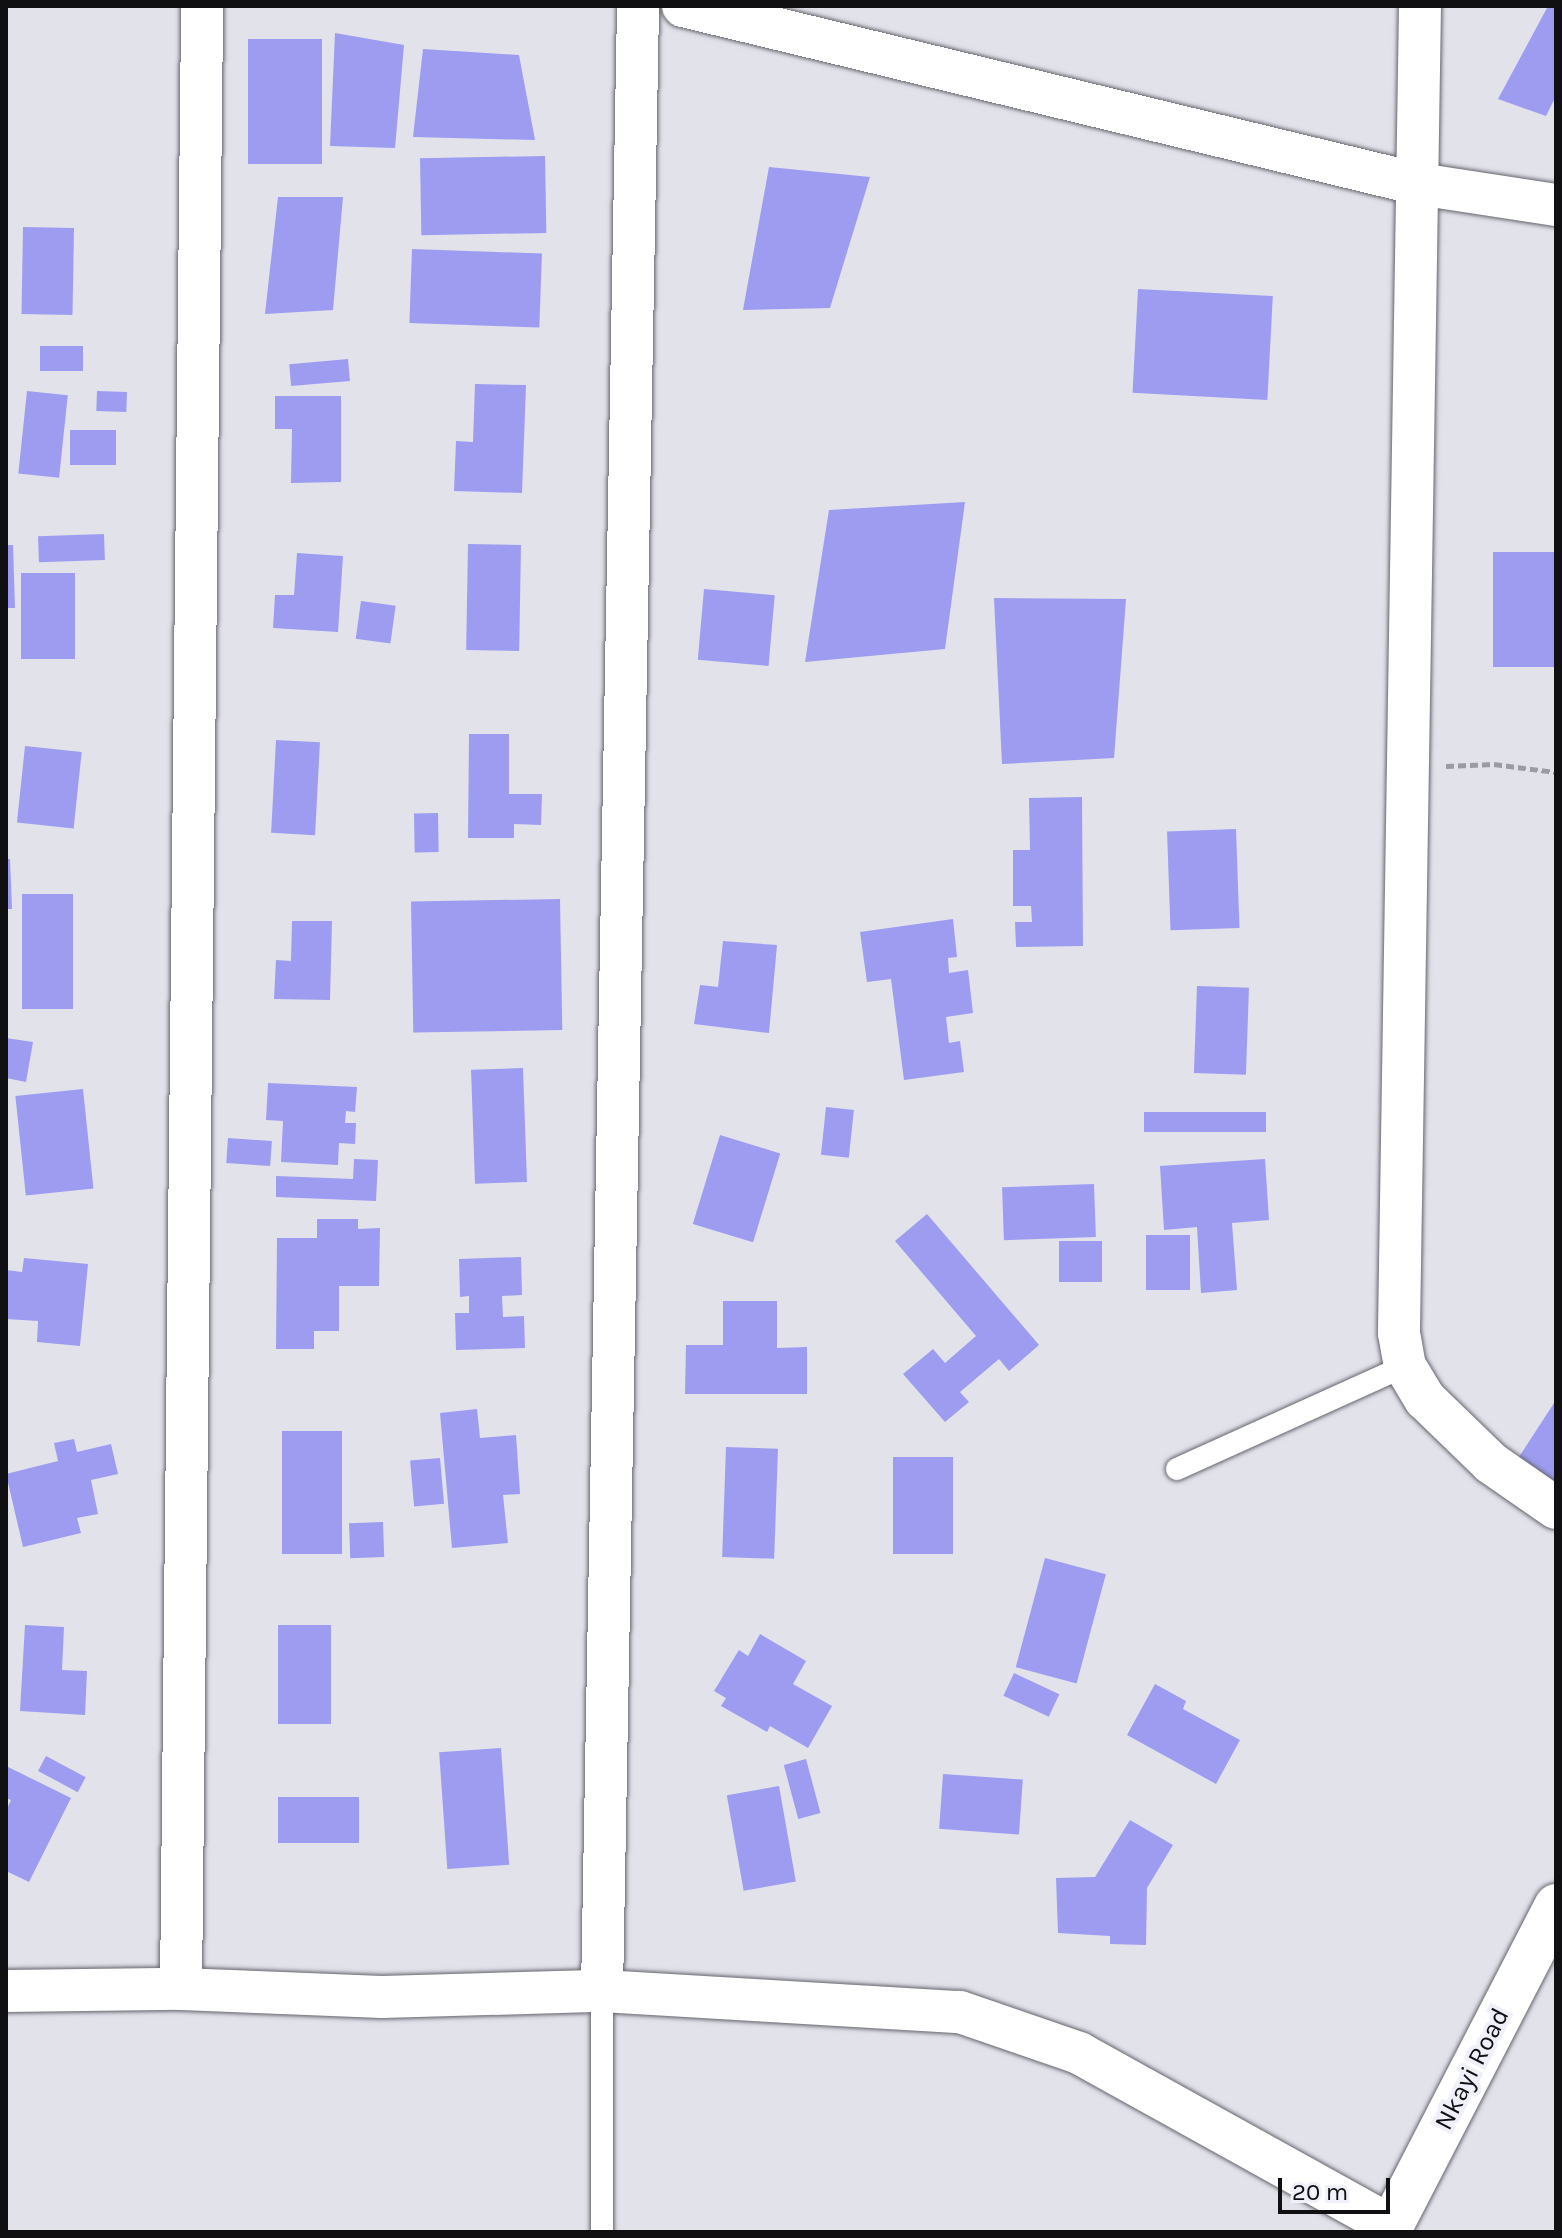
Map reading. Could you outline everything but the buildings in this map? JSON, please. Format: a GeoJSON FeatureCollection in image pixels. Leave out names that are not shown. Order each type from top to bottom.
{"type":"FeatureCollection","features":[{"type":"Feature","properties":{"kind":"main road","name":"Nkayi Road"},"geometry":{"type":"LineString","coordinates":[[1390,2229],[1556,1906]]}},
{"type":"Feature","properties":{"kind":"street"},"geometry":{"type":"LineString","coordinates":[[181,1989],[202,6]]}},
{"type":"Feature","properties":{"kind":"street"},"geometry":{"type":"LineString","coordinates":[[602,1991],[638,6]]}},
{"type":"Feature","properties":{"kind":"street"},"geometry":{"type":"LineString","coordinates":[[683,6],[1418,184],[1556,205]]}},
{"type":"Feature","properties":{"kind":"street"},"geometry":{"type":"LineString","coordinates":[[1420,6],[1399,1333],[1405,1366],[1425,1399],[1454,1431],[1556,1508]]}},
{"type":"Feature","properties":{"kind":"street"},"geometry":{"type":"LineString","coordinates":[[6,1991],[181,1989],[382,1997],[602,1991],[960,2012],[1079,2053],[1390,2229]]}},
{"type":"Feature","properties":{"kind":"lane"},"geometry":{"type":"LineString","coordinates":[[1177,1469],[1405,1366]]}},
{"type":"Feature","properties":{"kind":"lane"},"geometry":{"type":"LineString","coordinates":[[602,1991],[602,2232]]}},
{"type":"Feature","properties":{"kind":"path"},"geometry":{"type":"LineString","coordinates":[[1410,768],[1494,764],[1556,772]]}}]}
